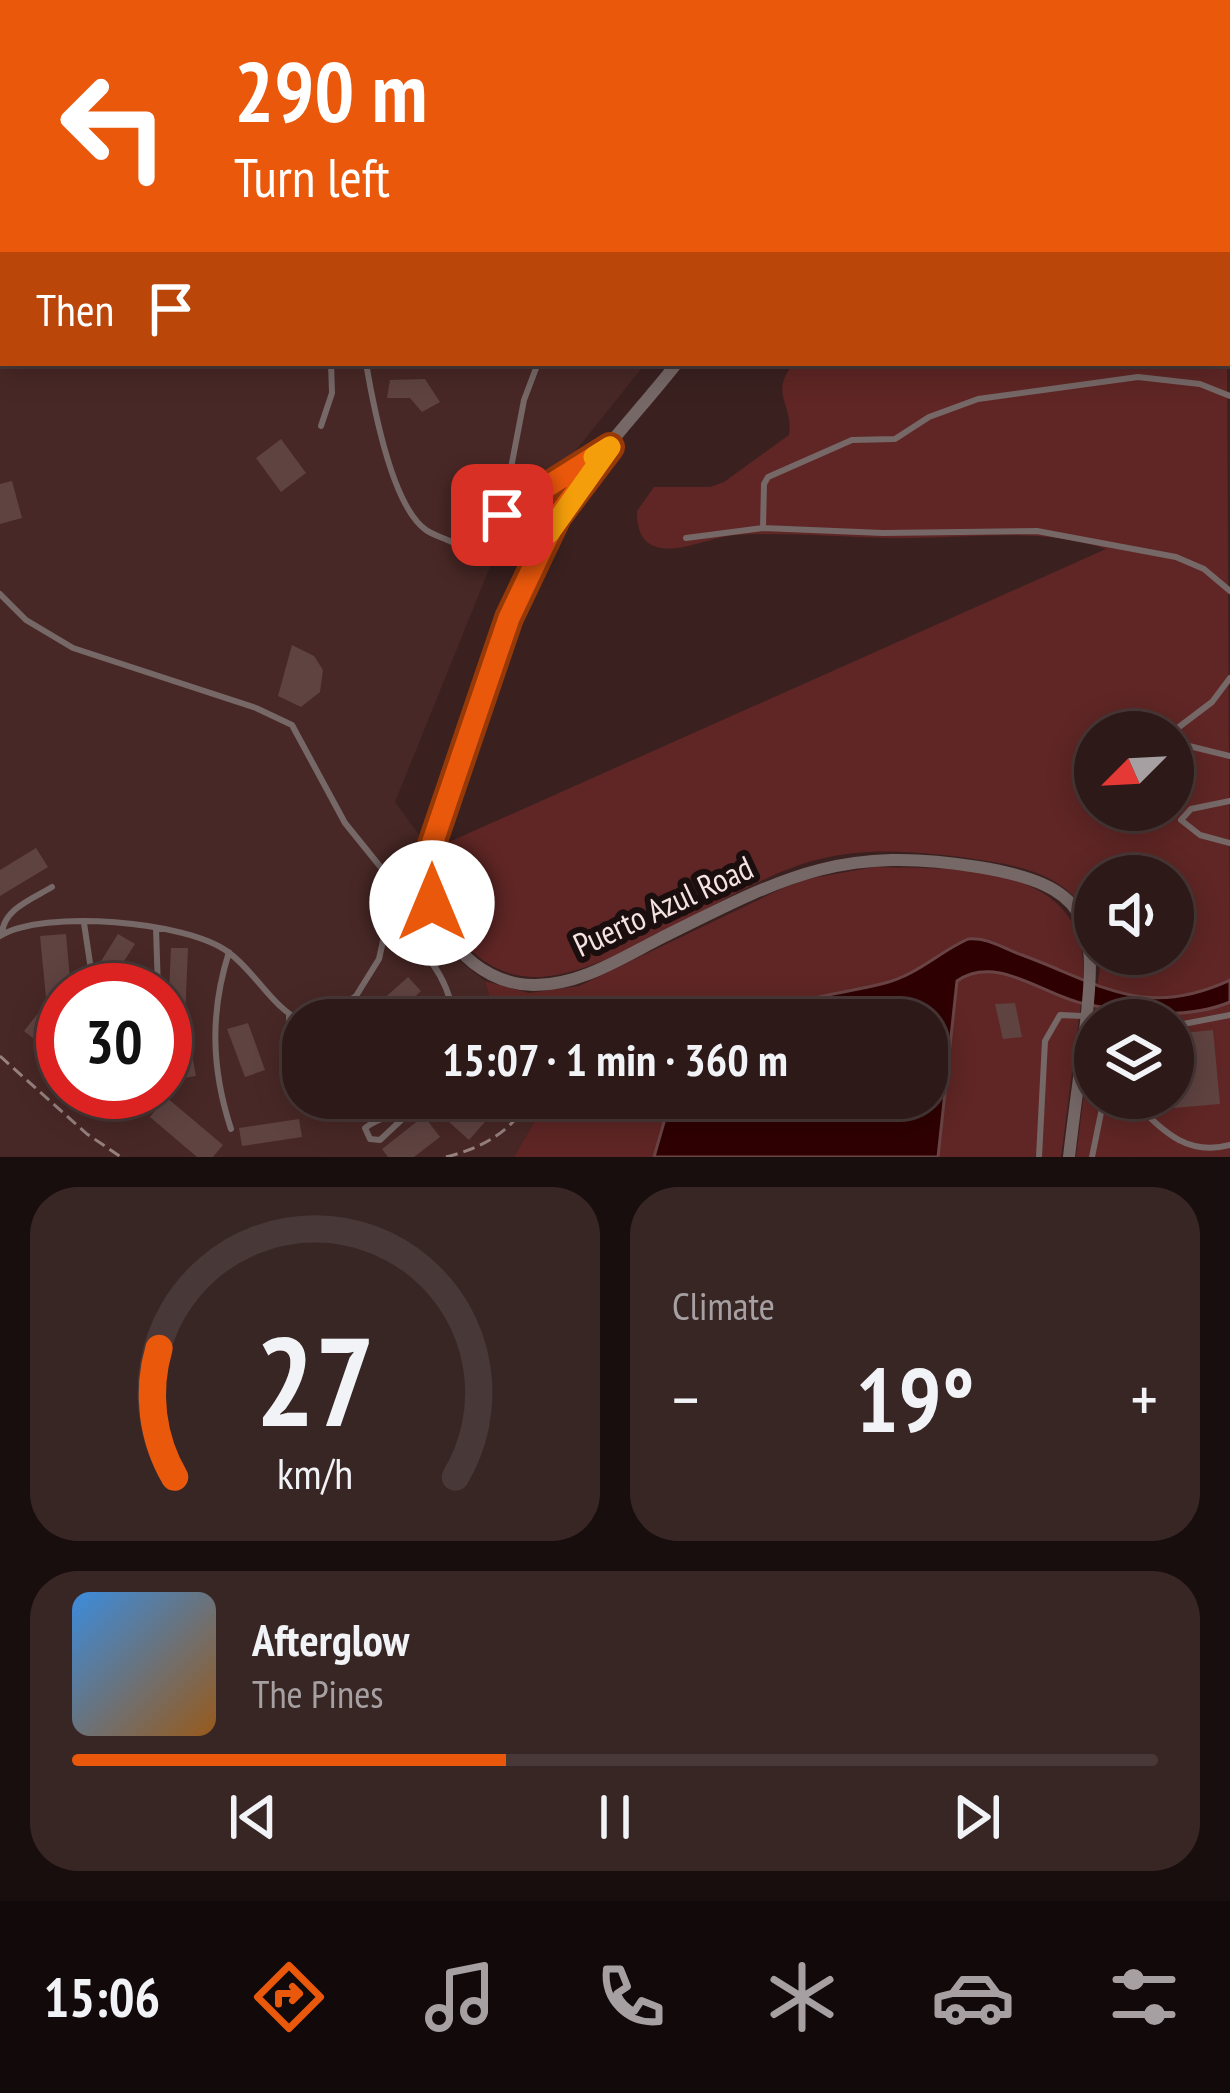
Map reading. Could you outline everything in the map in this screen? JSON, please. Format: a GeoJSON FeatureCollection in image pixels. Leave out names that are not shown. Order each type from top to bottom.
{"type":"FeatureCollection","features":[{"type":"Feature","properties":{"kind":"street","name":"Puerto Azul Road"},"geometry":{"type":"LineString","coordinates":[[675,366],[557,517],[509,618],[432,844],[430,887],[437,917],[462,953],[490,975],[530,985],[577,978],[756,892],[824,866],[874,860],[962,865],[1012,872],[1049,886],[1084,921],[1094,967],[1089,999]]}},
{"type":"Feature","properties":{"kind":"street","name":"Puerto Azul Road"},"geometry":{"type":"LineString","coordinates":[[1069,1157],[1074,1118]]}},
{"type":"Feature","properties":{"kind":"lane"},"geometry":{"type":"LineString","coordinates":[[321,426],[332,393],[331,366]]}},
{"type":"Feature","properties":{"kind":"lane"},"geometry":{"type":"LineString","coordinates":[[366,366],[373,407],[407,508],[425,530],[452,542],[477,534],[610,447]]}},
{"type":"Feature","properties":{"kind":"lane"},"geometry":{"type":"LineString","coordinates":[[502,515],[519,420],[537,366]]}},
{"type":"Feature","properties":{"kind":"lane"},"geometry":{"type":"LineString","coordinates":[[763,528],[764,484],[769,477],[852,440],[895,439],[955,404],[1138,376],[1200,384],[1230,396]]}},
{"type":"Feature","properties":{"kind":"lane"},"geometry":{"type":"LineString","coordinates":[[686,538],[763,528],[1052,532],[1176,557],[1204,569],[1230,591]]}},
{"type":"Feature","properties":{"kind":"lane"},"geometry":{"type":"LineString","coordinates":[[0,594],[26,620],[73,648],[256,708],[292,725],[345,823],[387,875],[394,892],[379,959],[352,999]]}},
{"type":"Feature","properties":{"kind":"lane"},"geometry":{"type":"LineString","coordinates":[[1230,678],[1212,702],[1175,730],[1181,744],[1230,756]]}},
{"type":"Feature","properties":{"kind":"lane"},"geometry":{"type":"LineString","coordinates":[[1230,801],[1191,809],[1181,820],[1200,835],[1230,843]]}},
{"type":"Feature","properties":{"kind":"lane"},"geometry":{"type":"LineString","coordinates":[[387,875],[432,844]]}},
{"type":"Feature","properties":{"kind":"lane"},"geometry":{"type":"LineString","coordinates":[[52,887],[11,912],[3,920],[1,935],[23,926],[84,923],[197,936],[229,952],[282,1008]]}},
{"type":"Feature","properties":{"kind":"lane"},"geometry":{"type":"LineString","coordinates":[[394,892],[430,887]]}},
{"type":"Feature","properties":{"kind":"lane"},"geometry":{"type":"LineString","coordinates":[[84,923],[90,963]]}},
{"type":"Feature","properties":{"kind":"lane"},"geometry":{"type":"LineString","coordinates":[[156,928],[157,963]]}},
{"type":"Feature","properties":{"kind":"lane"},"geometry":{"type":"LineString","coordinates":[[386,929],[415,941],[443,980],[449,999]]}},
{"type":"Feature","properties":{"kind":"lane"},"geometry":{"type":"LineString","coordinates":[[229,952],[215,996],[214,1034],[217,1077],[231,1129]]}},
{"type":"Feature","properties":{"kind":"lane"},"geometry":{"type":"LineString","coordinates":[[1039,1157],[1045,1041],[1060,1016],[1074,1015]]}},
{"type":"Feature","properties":{"kind":"lane"},"geometry":{"type":"LineString","coordinates":[[1194,1022],[1230,1015]]}},
{"type":"Feature","properties":{"kind":"lane"},"geometry":{"type":"LineString","coordinates":[[412,1109],[391,1134],[380,1140],[370,1138],[365,1128],[379,1117],[412,1109]]}},
{"type":"Feature","properties":{"kind":"lane"},"geometry":{"type":"LineString","coordinates":[[1093,1157],[1100,1119]]}},
{"type":"Feature","properties":{"kind":"lane"},"geometry":{"type":"LineString","coordinates":[[1150,1119],[1184,1147],[1215,1151],[1230,1145]]}},
{"type":"Feature","properties":{"kind":"path"},"geometry":{"type":"LineString","coordinates":[[0,1056],[87,1134],[122,1157]]}},
{"type":"Feature","properties":{"kind":"path"},"geometry":{"type":"LineString","coordinates":[[446,1157],[481,1148],[519,1119]]}},
{"type":"Feature","properties":{"kind":"shaded area"},"geometry":{"type":"Polygon","coordinates":[[[0,366],[644,366],[498,547],[395,802],[425,843],[422,893],[430,920],[457,959],[485,981],[490,999],[282,999],[282,1119],[536,1119],[514,1157],[0,1157],[0,366]]]}},
{"type":"Feature","properties":{"kind":"shaded area"},"geometry":{"type":"Polygon","coordinates":[[[792,366],[1227,366],[1230,980],[1165,998],[1097,988],[1099,975],[1194,975],[1194,855],[1074,855],[1074,897],[1041,874],[994,862],[907,852],[841,855],[786,870],[599,962],[533,977],[502,971],[462,940],[440,896],[440,846],[1106,549],[1025,536],[757,534],[666,549],[647,542],[637,511],[654,487],[710,487],[724,482],[789,435],[783,383],[792,366]]]}},
{"type":"Feature","properties":{"kind":"shaded area"},"geometry":{"type":"Polygon","coordinates":[[[874,867],[944,869],[1014,880],[1044,893],[1066,914],[1074,931],[1074,975],[1082,975],[1083,982],[986,940],[946,952],[933,964],[892,981],[815,999],[490,999],[485,981],[529,993],[579,986],[807,879],[874,867]]]}},
{"type":"Feature","properties":{"kind":"shaded area"},"geometry":{"type":"Polygon","coordinates":[[[968,939],[989,942],[1100,986],[1147,997],[1200,992],[1230,980],[1230,1002],[1194,1012],[1194,999],[1074,1001],[1019,978],[972,974],[957,981],[948,1064],[948,999],[813,999],[897,979],[968,939]]]}},
{"type":"Feature","properties":{"kind":"shaded area"},"geometry":{"type":"Polygon","coordinates":[[[980,971],[1009,975],[1074,1000],[1074,1057],[1061,1157],[938,1157],[942,1119],[948,1119],[957,981],[980,971]]]}},
{"type":"Feature","properties":{"kind":"shaded area"},"geometry":{"type":"Polygon","coordinates":[[[1230,1002],[1230,1157],[1076,1157],[1081,1119],[1194,1119],[1194,1007],[1230,1002]]]}},
{"type":"Feature","properties":{"kind":"shaded area"},"geometry":{"type":"Polygon","coordinates":[[[536,1119],[665,1119],[654,1157],[514,1157],[536,1119]]]}},
{"type":"Feature","properties":{"kind":"shaded area"},"geometry":{"type":"Polygon","coordinates":[[[665,1119],[942,1119],[938,1157],[654,1157],[665,1119]]]}},
{"type":"Feature","properties":{"kind":"building"},"geometry":{"type":"Polygon","coordinates":[[[425,379],[440,402],[422,412],[410,398],[387,398],[390,380],[425,379]]]}},
{"type":"Feature","properties":{"kind":"building"},"geometry":{"type":"Polygon","coordinates":[[[281,439],[306,473],[281,492],[256,458],[281,439]]]}},
{"type":"Feature","properties":{"kind":"building"},"geometry":{"type":"Polygon","coordinates":[[[12,481],[22,518],[0,524],[0,484],[12,481]]]}},
{"type":"Feature","properties":{"kind":"building"},"geometry":{"type":"Polygon","coordinates":[[[292,645],[314,656],[323,670],[320,692],[301,707],[278,696],[292,645]]]}},
{"type":"Feature","properties":{"kind":"building"},"geometry":{"type":"Polygon","coordinates":[[[36,848],[48,867],[0,896],[0,870],[36,848]]]}},
{"type":"Feature","properties":{"kind":"building"},"geometry":{"type":"Polygon","coordinates":[[[66,934],[69,963],[43,963],[40,936],[66,934]]]}},
{"type":"Feature","properties":{"kind":"building"},"geometry":{"type":"Polygon","coordinates":[[[118,934],[135,944],[123,963],[100,963],[118,934]]]}},
{"type":"Feature","properties":{"kind":"building"},"geometry":{"type":"Polygon","coordinates":[[[171,948],[188,948],[187,963],[170,963],[171,948]]]}},
{"type":"Feature","properties":{"kind":"building"},"geometry":{"type":"Polygon","coordinates":[[[408,977],[421,991],[413,999],[383,999],[408,977]]]}},
{"type":"Feature","properties":{"kind":"building"},"geometry":{"type":"Polygon","coordinates":[[[1015,1003],[1022,1037],[1003,1039],[995,1004],[1015,1003]]]}},
{"type":"Feature","properties":{"kind":"building"},"geometry":{"type":"Polygon","coordinates":[[[36,1016],[36,1041],[24,1031],[36,1016]]]}},
{"type":"Feature","properties":{"kind":"building"},"geometry":{"type":"Polygon","coordinates":[[[248,1023],[265,1070],[245,1077],[227,1029],[248,1023]]]}},
{"type":"Feature","properties":{"kind":"building"},"geometry":{"type":"Polygon","coordinates":[[[1213,1030],[1220,1104],[1194,1106],[1194,1032],[1213,1030]]]}},
{"type":"Feature","properties":{"kind":"building"},"geometry":{"type":"Polygon","coordinates":[[[152,1119],[192,1119],[223,1145],[213,1157],[197,1157],[152,1119]]]}},
{"type":"Feature","properties":{"kind":"building"},"geometry":{"type":"Polygon","coordinates":[[[299,1119],[302,1137],[242,1146],[239,1128],[299,1119]]]}},
{"type":"Feature","properties":{"kind":"building"},"geometry":{"type":"Polygon","coordinates":[[[420,1119],[426,1119],[440,1137],[414,1157],[388,1157],[382,1149],[420,1119]]]}},
{"type":"Feature","properties":{"kind":"building"},"geometry":{"type":"Polygon","coordinates":[[[450,1119],[488,1119],[469,1140],[450,1119]]]}},
{"type":"Feature","properties":{"kind":"slow traffic"},"geometry":{"type":"LineString","coordinates":[[549,533],[610,447],[594,457]]}},
{"type":"Feature","properties":{"kind":"route"},"geometry":{"type":"LineString","coordinates":[[432,903],[432,844],[509,618],[557,517],[610,447],[502,515]]}}]}
